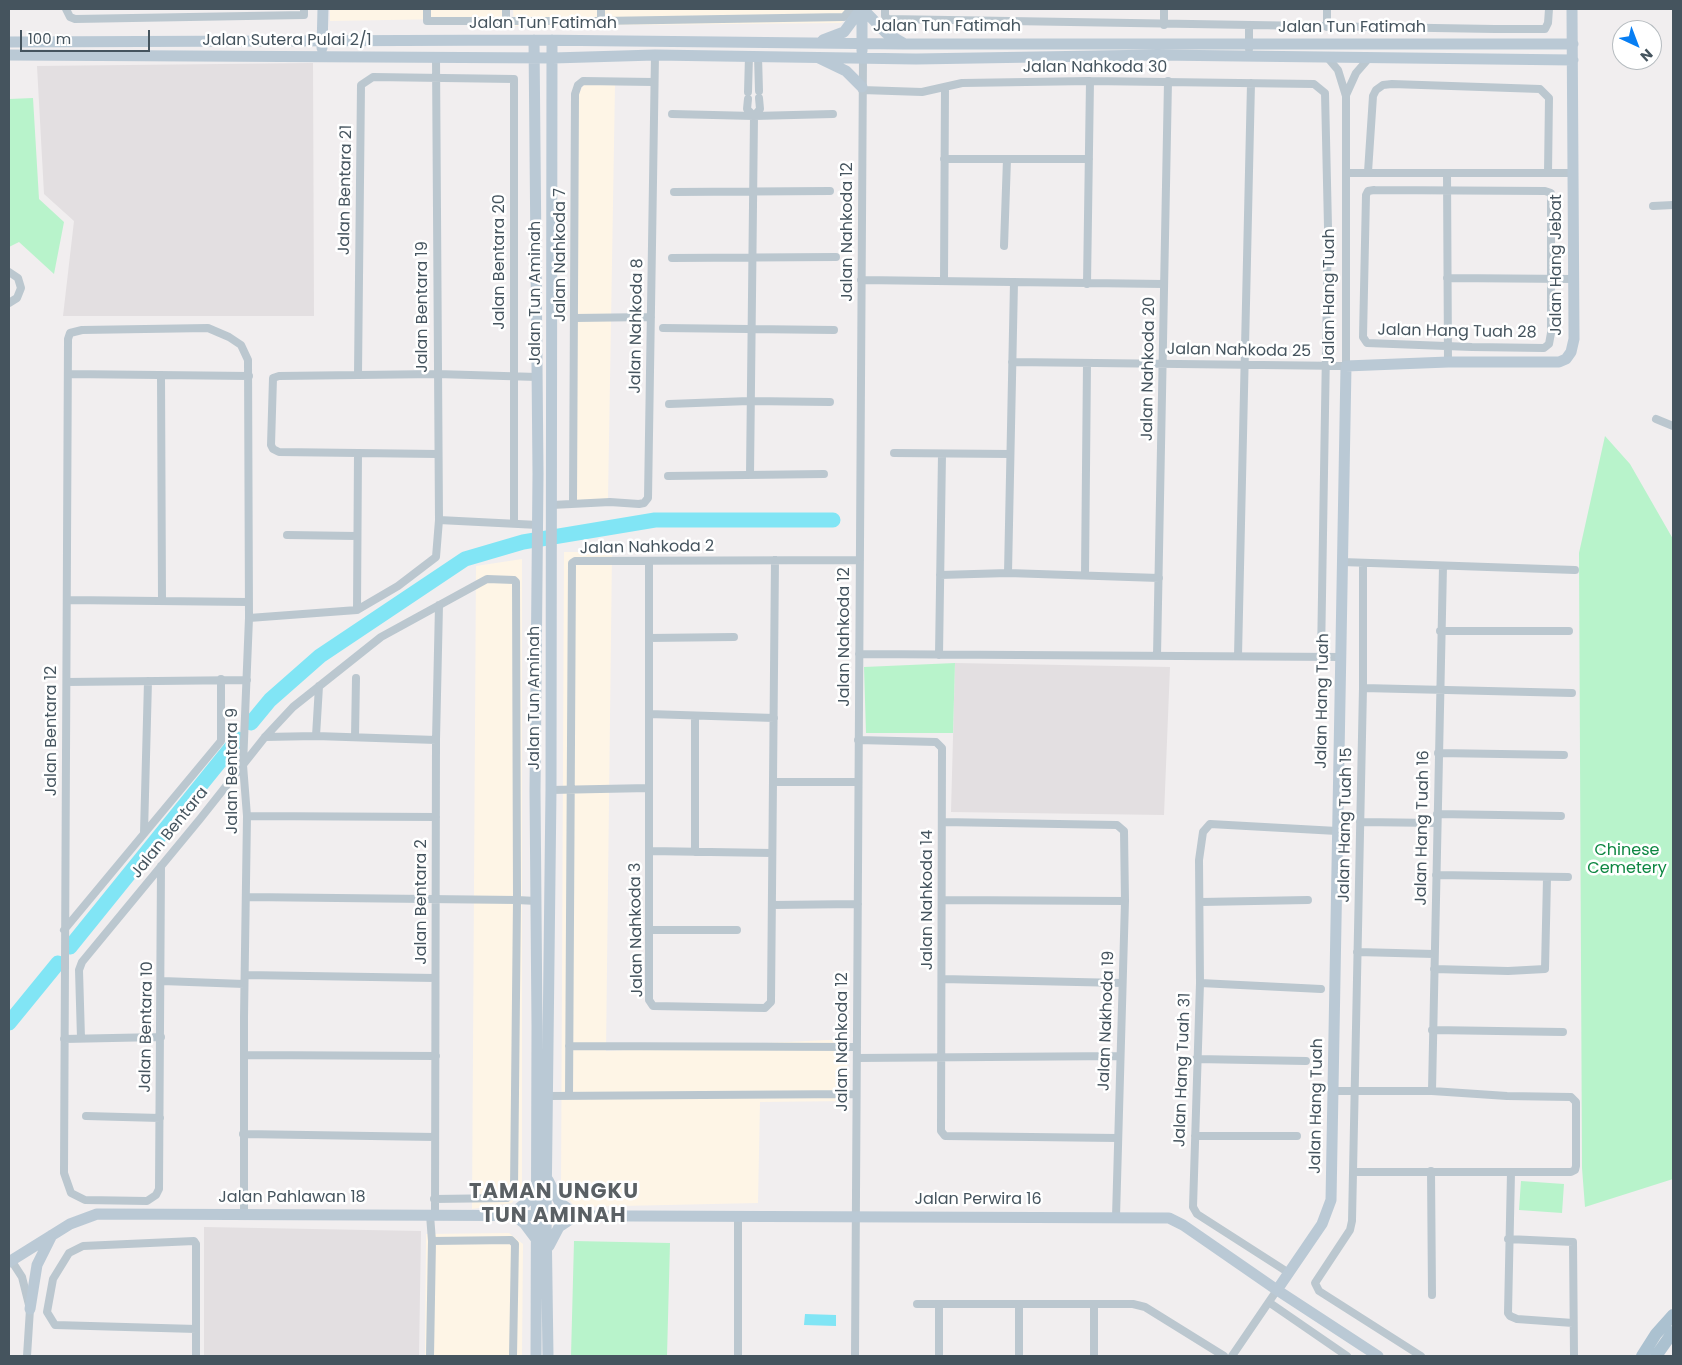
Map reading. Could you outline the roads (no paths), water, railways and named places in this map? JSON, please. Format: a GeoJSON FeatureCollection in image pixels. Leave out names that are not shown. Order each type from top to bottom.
{"type":"FeatureCollection","features":[{"type":"Feature","properties":{"kind":"main road"},"geometry":{"type":"LineString","coordinates":[[322,57],[323,9]]}},
{"type":"Feature","properties":{"kind":"main road"},"geometry":{"type":"LineString","coordinates":[[814,42],[844,32],[862,9]]}},
{"type":"Feature","properties":{"kind":"main road"},"geometry":{"type":"LineString","coordinates":[[862,9],[862,57]]}},
{"type":"Feature","properties":{"kind":"main road"},"geometry":{"type":"LineString","coordinates":[[862,9],[886,33],[904,44]]}},
{"type":"Feature","properties":{"kind":"main road","name":"Jalan Hang Jebat"},"geometry":{"type":"LineString","coordinates":[[1346,366],[1448,362],[1559,362],[1566,359],[1571,352],[1574,339],[1572,9]]}},
{"type":"Feature","properties":{"kind":"main road","name":"Jalan Tun Aminah"},"geometry":{"type":"LineString","coordinates":[[534,40],[538,525],[536,1185],[547,1253],[548,1356]]}},
{"type":"Feature","properties":{"kind":"main road","name":"Jalan Tun Fatimah"},"geometry":{"type":"LineString","coordinates":[[9,42],[552,40],[904,44],[1573,44]]}},
{"type":"Feature","properties":{"kind":"main road","name":"Jalan Tun Aminah"},"geometry":{"type":"LineString","coordinates":[[536,1356],[536,1239],[547,1179],[549,1096],[552,40]]}},
{"type":"Feature","properties":{"kind":"main road"},"geometry":{"type":"LineString","coordinates":[[713,42],[718,47],[752,47],[757,51],[753,56]]}},
{"type":"Feature","properties":{"kind":"main road","name":"Jalan Sutera Pulai 2/1"},"geometry":{"type":"LineString","coordinates":[[9,55],[534,58]]}},
{"type":"Feature","properties":{"kind":"main road","name":"Jalan Tun Fatimah"},"geometry":{"type":"LineString","coordinates":[[534,58],[655,55],[916,59],[1249,56],[1573,60]]}},
{"type":"Feature","properties":{"kind":"main road"},"geometry":{"type":"LineString","coordinates":[[815,56],[846,71],[862,88]]}},
{"type":"Feature","properties":{"kind":"main road","name":"Jalan Hang Tuah"},"geometry":{"type":"LineString","coordinates":[[1277,1290],[1322,1224],[1331,1200],[1346,366]]}},
{"type":"Feature","properties":{"kind":"main road"},"geometry":{"type":"LineString","coordinates":[[547,1179],[560,1204],[577,1215],[559,1227],[547,1253]]}},
{"type":"Feature","properties":{"kind":"main road"},"geometry":{"type":"LineString","coordinates":[[536,1185],[529,1200],[512,1214],[524,1223],[536,1239]]}},
{"type":"Feature","properties":{"kind":"main road","name":"Jalan Pahlawan 18"},"geometry":{"type":"LineString","coordinates":[[10,1261],[77,1221],[97,1214],[541,1214]]}},
{"type":"Feature","properties":{"kind":"main road","name":"Jalan Perwira 16"},"geometry":{"type":"LineString","coordinates":[[541,1214],[1169,1218],[1183,1224],[1277,1290],[1378,1356]]}},
{"type":"Feature","properties":{"kind":"main road"},"geometry":{"type":"LineString","coordinates":[[30,1309],[37,1265],[53,1234]]}},
{"type":"Feature","properties":{"kind":"main road"},"geometry":{"type":"LineString","coordinates":[[1642,1356],[1656,1334],[1673,1315]]}},
{"type":"Feature","properties":{"kind":"main road"},"geometry":{"type":"LineString","coordinates":[[1656,1356],[1673,1332]]}},
{"type":"Feature","properties":{"kind":"street"},"geometry":{"type":"LineString","coordinates":[[66,11],[75,19],[154,13],[304,15],[304,9]]}},
{"type":"Feature","properties":{"kind":"street"},"geometry":{"type":"LineString","coordinates":[[427,9],[427,22],[601,22],[844,17],[851,9]]}},
{"type":"Feature","properties":{"kind":"street"},"geometry":{"type":"LineString","coordinates":[[506,9],[506,21]]}},
{"type":"Feature","properties":{"kind":"street"},"geometry":{"type":"LineString","coordinates":[[601,9],[601,22]]}},
{"type":"Feature","properties":{"kind":"street"},"geometry":{"type":"LineString","coordinates":[[885,9],[885,16],[888,19],[1495,29],[1545,29],[1548,23],[1549,9]]}},
{"type":"Feature","properties":{"kind":"street"},"geometry":{"type":"LineString","coordinates":[[1164,9],[1164,25]]}},
{"type":"Feature","properties":{"kind":"street"},"geometry":{"type":"LineString","coordinates":[[1327,9],[1327,26]]}},
{"type":"Feature","properties":{"kind":"street"},"geometry":{"type":"LineString","coordinates":[[1249,26],[1249,56]]}},
{"type":"Feature","properties":{"kind":"street"},"geometry":{"type":"LineString","coordinates":[[1495,29],[1495,59]]}},
{"type":"Feature","properties":{"kind":"street","name":"Jalan Nahkoda 8"},"geometry":{"type":"LineString","coordinates":[[552,505],[573,503],[639,504],[644,503],[648,498],[653,82],[655,55]]}},
{"type":"Feature","properties":{"kind":"street"},"geometry":{"type":"LineString","coordinates":[[750,475],[749,401],[754,116],[760,109],[753,56]]}},
{"type":"Feature","properties":{"kind":"street"},"geometry":{"type":"LineString","coordinates":[[753,56],[747,109],[754,116]]}},
{"type":"Feature","properties":{"kind":"street","name":"Jalan Nahkoda 12"},"geometry":{"type":"LineString","coordinates":[[855,1356],[862,57]]}},
{"type":"Feature","properties":{"kind":"street","name":"Jalan Hang Tuah"},"geometry":{"type":"LineString","coordinates":[[1327,57],[1338,70],[1346,96],[1346,366]]}},
{"type":"Feature","properties":{"kind":"street","name":"Jalan Bentara 19"},"geometry":{"type":"LineString","coordinates":[[357,610],[398,586],[436,557],[439,520],[437,454],[436,58]]}},
{"type":"Feature","properties":{"kind":"street","name":"Jalan Hang Tuah"},"geometry":{"type":"LineString","coordinates":[[1346,96],[1356,73],[1369,58]]}},
{"type":"Feature","properties":{"kind":"street","name":"Jalan Bentara 21"},"geometry":{"type":"LineString","coordinates":[[358,374],[361,85],[373,77],[437,78]]}},
{"type":"Feature","properties":{"kind":"street","name":"Jalan Bentara 20"},"geometry":{"type":"LineString","coordinates":[[437,78],[511,78],[516,82],[513,376],[514,523]]}},
{"type":"Feature","properties":{"kind":"street"},"geometry":{"type":"LineString","coordinates":[[1087,284],[1090,80]]}},
{"type":"Feature","properties":{"kind":"street","name":"Jalan Nahkoda 30"},"geometry":{"type":"LineString","coordinates":[[862,88],[922,92],[962,83],[1090,80],[1314,84],[1325,93],[1328,227],[1327,366]]}},
{"type":"Feature","properties":{"kind":"street","name":"Jalan Nahkoda 7"},"geometry":{"type":"LineString","coordinates":[[573,503],[575,94],[578,85],[583,81],[653,82]]}},
{"type":"Feature","properties":{"kind":"street","name":"Jalan Nahkoda 20"},"geometry":{"type":"LineString","coordinates":[[1157,656],[1168,82]]}},
{"type":"Feature","properties":{"kind":"street"},"geometry":{"type":"LineString","coordinates":[[1238,656],[1251,83]]}},
{"type":"Feature","properties":{"kind":"street"},"geometry":{"type":"LineString","coordinates":[[1368,172],[1373,96],[1376,90],[1383,85],[1392,84],[1540,88],[1549,98],[1548,173]]}},
{"type":"Feature","properties":{"kind":"street"},"geometry":{"type":"LineString","coordinates":[[944,87],[944,282]]}},
{"type":"Feature","properties":{"kind":"street"},"geometry":{"type":"LineString","coordinates":[[672,114],[754,116],[834,114]]}},
{"type":"Feature","properties":{"kind":"street"},"geometry":{"type":"LineString","coordinates":[[944,159],[1089,159]]}},
{"type":"Feature","properties":{"kind":"street"},"geometry":{"type":"LineString","coordinates":[[1004,246],[1007,159]]}},
{"type":"Feature","properties":{"kind":"street"},"geometry":{"type":"LineString","coordinates":[[1346,173],[1573,173]]}},
{"type":"Feature","properties":{"kind":"street"},"geometry":{"type":"LineString","coordinates":[[1447,173],[1448,362]]}},
{"type":"Feature","properties":{"kind":"street"},"geometry":{"type":"LineString","coordinates":[[674,192],[830,191]]}},
{"type":"Feature","properties":{"kind":"street","name":"Jalan Hang Tuah 28"},"geometry":{"type":"LineString","coordinates":[[1368,191],[1447,191],[1548,191],[1551,193],[1551,339],[1544,348],[1371,345],[1363,337],[1366,195],[1368,191]]}},
{"type":"Feature","properties":{"kind":"street"},"geometry":{"type":"LineString","coordinates":[[1654,206],[1673,205]]}},
{"type":"Feature","properties":{"kind":"street"},"geometry":{"type":"LineString","coordinates":[[672,258],[836,257]]}},
{"type":"Feature","properties":{"kind":"street"},"geometry":{"type":"LineString","coordinates":[[9,272],[18,278],[21,288],[17,298],[9,303]]}},
{"type":"Feature","properties":{"kind":"street"},"geometry":{"type":"LineString","coordinates":[[1447,278],[1573,279]]}},
{"type":"Feature","properties":{"kind":"street"},"geometry":{"type":"LineString","coordinates":[[861,280],[1163,284]]}},
{"type":"Feature","properties":{"kind":"street"},"geometry":{"type":"LineString","coordinates":[[1008,573],[1014,282]]}},
{"type":"Feature","properties":{"kind":"street"},"geometry":{"type":"LineString","coordinates":[[575,318],[651,317]]}},
{"type":"Feature","properties":{"kind":"street","name":"Jalan Bentara 12"},"geometry":{"type":"LineString","coordinates":[[160,1189],[156,1195],[147,1201],[85,1200],[71,1193],[64,1173],[68,339],[70,333],[75,331],[208,328],[229,337]]}},
{"type":"Feature","properties":{"kind":"street"},"geometry":{"type":"LineString","coordinates":[[664,328],[834,330]]}},
{"type":"Feature","properties":{"kind":"street","name":"Jalan Bentara 9"},"geometry":{"type":"LineString","coordinates":[[229,337],[241,346],[248,360],[249,376],[249,618],[243,764],[247,816],[244,984],[244,1214]]}},
{"type":"Feature","properties":{"kind":"street","name":"Jalan Nahkoda 25"},"geometry":{"type":"LineString","coordinates":[[1012,362],[1346,366]]}},
{"type":"Feature","properties":{"kind":"street"},"geometry":{"type":"LineString","coordinates":[[1084,575],[1087,363]]}},
{"type":"Feature","properties":{"kind":"street"},"geometry":{"type":"LineString","coordinates":[[1321,657],[1327,366]]}},
{"type":"Feature","properties":{"kind":"street"},"geometry":{"type":"LineString","coordinates":[[68,374],[249,376]]}},
{"type":"Feature","properties":{"kind":"street"},"geometry":{"type":"LineString","coordinates":[[437,454],[278,452],[271,445],[273,378],[279,376],[358,374],[536,377]]}},
{"type":"Feature","properties":{"kind":"street"},"geometry":{"type":"LineString","coordinates":[[161,375],[162,600]]}},
{"type":"Feature","properties":{"kind":"street"},"geometry":{"type":"LineString","coordinates":[[669,404],[749,401],[830,402]]}},
{"type":"Feature","properties":{"kind":"street"},"geometry":{"type":"LineString","coordinates":[[1656,419],[1673,426]]}},
{"type":"Feature","properties":{"kind":"street"},"geometry":{"type":"LineString","coordinates":[[249,618],[357,610],[358,453]]}},
{"type":"Feature","properties":{"kind":"street"},"geometry":{"type":"LineString","coordinates":[[894,453],[1010,454]]}},
{"type":"Feature","properties":{"kind":"street"},"geometry":{"type":"LineString","coordinates":[[939,655],[942,454]]}},
{"type":"Feature","properties":{"kind":"street"},"geometry":{"type":"LineString","coordinates":[[668,476],[824,474]]}},
{"type":"Feature","properties":{"kind":"street"},"geometry":{"type":"LineString","coordinates":[[439,520],[538,525]]}},
{"type":"Feature","properties":{"kind":"street"},"geometry":{"type":"LineString","coordinates":[[287,535],[357,536]]}},
{"type":"Feature","properties":{"kind":"street","name":"Jalan Nahkoda 3"},"geometry":{"type":"LineString","coordinates":[[649,561],[648,1000],[653,1006],[764,1008],[771,1002],[775,560]]}},
{"type":"Feature","properties":{"kind":"street","name":"Jalan Nahkoda 2"},"geometry":{"type":"LineString","coordinates":[[569,1096],[572,563],[575,561],[860,560]]}},
{"type":"Feature","properties":{"kind":"street"},"geometry":{"type":"LineString","coordinates":[[1342,562],[1575,570]]}},
{"type":"Feature","properties":{"kind":"street","name":"Jalan Hang Tuah 15"},"geometry":{"type":"LineString","coordinates":[[1363,564],[1363,688],[1353,1091],[1353,1172],[1350,1230],[1315,1283],[1316,1288],[1421,1356]]}},
{"type":"Feature","properties":{"kind":"street","name":"Jalan Hang Tuah 16"},"geometry":{"type":"LineString","coordinates":[[1432,1091],[1440,631],[1443,566]]}},
{"type":"Feature","properties":{"kind":"street"},"geometry":{"type":"LineString","coordinates":[[940,575],[1008,573],[1159,578]]}},
{"type":"Feature","properties":{"kind":"street","name":"Jalan Bentara"},"geometry":{"type":"LineString","coordinates":[[80,1038],[79,970],[82,962],[265,737],[293,706],[381,637],[487,579],[514,580],[516,585],[517,900]]}},
{"type":"Feature","properties":{"kind":"street"},"geometry":{"type":"LineString","coordinates":[[68,600],[248,602]]}},
{"type":"Feature","properties":{"kind":"street","name":"Jalan Bentara 2"},"geometry":{"type":"LineString","coordinates":[[430,1356],[436,1056],[436,740],[439,605]]}},
{"type":"Feature","properties":{"kind":"street"},"geometry":{"type":"LineString","coordinates":[[1440,631],[1569,631]]}},
{"type":"Feature","properties":{"kind":"street"},"geometry":{"type":"LineString","coordinates":[[649,638],[734,637]]}},
{"type":"Feature","properties":{"kind":"street"},"geometry":{"type":"LineString","coordinates":[[859,654],[1340,657]]}},
{"type":"Feature","properties":{"kind":"street"},"geometry":{"type":"LineString","coordinates":[[355,737],[356,678]]}},
{"type":"Feature","properties":{"kind":"street","name":"Jalan Bentara"},"geometry":{"type":"LineString","coordinates":[[64,930],[222,741],[221,679]]}},
{"type":"Feature","properties":{"kind":"street"},"geometry":{"type":"LineString","coordinates":[[67,682],[247,680]]}},
{"type":"Feature","properties":{"kind":"street"},"geometry":{"type":"LineString","coordinates":[[144,833],[148,682]]}},
{"type":"Feature","properties":{"kind":"street"},"geometry":{"type":"LineString","coordinates":[[316,736],[319,686]]}},
{"type":"Feature","properties":{"kind":"street"},"geometry":{"type":"LineString","coordinates":[[1363,688],[1572,694]]}},
{"type":"Feature","properties":{"kind":"street"},"geometry":{"type":"LineString","coordinates":[[649,714],[774,718]]}},
{"type":"Feature","properties":{"kind":"street"},"geometry":{"type":"LineString","coordinates":[[695,716],[695,852]]}},
{"type":"Feature","properties":{"kind":"street"},"geometry":{"type":"LineString","coordinates":[[265,737],[316,736],[436,740]]}},
{"type":"Feature","properties":{"kind":"street","name":"Jalan Nahkoda 14"},"geometry":{"type":"LineString","coordinates":[[858,740],[936,742],[942,748],[941,1131],[945,1136],[1117,1138]]}},
{"type":"Feature","properties":{"kind":"street"},"geometry":{"type":"LineString","coordinates":[[1438,753],[1564,755]]}},
{"type":"Feature","properties":{"kind":"street"},"geometry":{"type":"LineString","coordinates":[[773,782],[858,782]]}},
{"type":"Feature","properties":{"kind":"street"},"geometry":{"type":"LineString","coordinates":[[551,790],[649,788]]}},
{"type":"Feature","properties":{"kind":"street"},"geometry":{"type":"LineString","coordinates":[[1437,814],[1561,816]]}},
{"type":"Feature","properties":{"kind":"street"},"geometry":{"type":"LineString","coordinates":[[247,816],[436,817]]}},
{"type":"Feature","properties":{"kind":"street","name":"Jalan Nakhoda 19"},"geometry":{"type":"LineString","coordinates":[[942,822],[1122,827],[1124,831],[1125,900],[1116,1217]]}},
{"type":"Feature","properties":{"kind":"street"},"geometry":{"type":"LineString","coordinates":[[1360,822],[1437,823]]}},
{"type":"Feature","properties":{"kind":"street","name":"Jalan Hang Tuah 31"},"geometry":{"type":"LineString","coordinates":[[1289,1273],[1197,1214],[1193,1208],[1196,1059],[1200,983],[1201,902],[1199,860],[1203,832],[1210,824],[1337,831]]}},
{"type":"Feature","properties":{"kind":"street"},"geometry":{"type":"LineString","coordinates":[[649,851],[772,853]]}},
{"type":"Feature","properties":{"kind":"street","name":"Jalan Bentara 10"},"geometry":{"type":"LineString","coordinates":[[160,1189],[161,866]]}},
{"type":"Feature","properties":{"kind":"street"},"geometry":{"type":"LineString","coordinates":[[1436,875],[1568,877]]}},
{"type":"Feature","properties":{"kind":"street"},"geometry":{"type":"LineString","coordinates":[[1434,969],[1508,971],[1545,969],[1547,878]]}},
{"type":"Feature","properties":{"kind":"street"},"geometry":{"type":"LineString","coordinates":[[247,897],[536,901]]}},
{"type":"Feature","properties":{"kind":"street"},"geometry":{"type":"LineString","coordinates":[[434,1199],[507,1198],[514,1189],[517,900]]}},
{"type":"Feature","properties":{"kind":"street"},"geometry":{"type":"LineString","coordinates":[[942,900],[1125,900]]}},
{"type":"Feature","properties":{"kind":"street"},"geometry":{"type":"LineString","coordinates":[[1201,902],[1308,900]]}},
{"type":"Feature","properties":{"kind":"street"},"geometry":{"type":"LineString","coordinates":[[772,904],[858,904]]}},
{"type":"Feature","properties":{"kind":"street"},"geometry":{"type":"LineString","coordinates":[[649,930],[737,930]]}},
{"type":"Feature","properties":{"kind":"street"},"geometry":{"type":"LineString","coordinates":[[1357,952],[1434,954]]}},
{"type":"Feature","properties":{"kind":"street"},"geometry":{"type":"LineString","coordinates":[[245,975],[435,978]]}},
{"type":"Feature","properties":{"kind":"street"},"geometry":{"type":"LineString","coordinates":[[942,980],[1122,983]]}},
{"type":"Feature","properties":{"kind":"street"},"geometry":{"type":"LineString","coordinates":[[162,981],[244,984]]}},
{"type":"Feature","properties":{"kind":"street"},"geometry":{"type":"LineString","coordinates":[[1200,983],[1321,989]]}},
{"type":"Feature","properties":{"kind":"street"},"geometry":{"type":"LineString","coordinates":[[1432,1030],[1563,1032]]}},
{"type":"Feature","properties":{"kind":"street"},"geometry":{"type":"LineString","coordinates":[[64,1040],[80,1038],[161,1037]]}},
{"type":"Feature","properties":{"kind":"street"},"geometry":{"type":"LineString","coordinates":[[569,1046],[857,1047]]}},
{"type":"Feature","properties":{"kind":"street"},"geometry":{"type":"LineString","coordinates":[[244,1055],[436,1056]]}},
{"type":"Feature","properties":{"kind":"street"},"geometry":{"type":"LineString","coordinates":[[857,1058],[1120,1056]]}},
{"type":"Feature","properties":{"kind":"street"},"geometry":{"type":"LineString","coordinates":[[1196,1059],[1306,1061]]}},
{"type":"Feature","properties":{"kind":"street"},"geometry":{"type":"LineString","coordinates":[[1333,1091],[1432,1091],[1574,1099],[1577,1137],[1575,1170],[1353,1172]]}},
{"type":"Feature","properties":{"kind":"street"},"geometry":{"type":"LineString","coordinates":[[549,1096],[856,1094]]}},
{"type":"Feature","properties":{"kind":"street"},"geometry":{"type":"LineString","coordinates":[[86,1116],[160,1118]]}},
{"type":"Feature","properties":{"kind":"street"},"geometry":{"type":"LineString","coordinates":[[243,1134],[435,1137]]}},
{"type":"Feature","properties":{"kind":"street"},"geometry":{"type":"LineString","coordinates":[[1195,1136],[1297,1136]]}},
{"type":"Feature","properties":{"kind":"street"},"geometry":{"type":"LineString","coordinates":[[1431,1171],[1432,1295]]}},
{"type":"Feature","properties":{"kind":"street"},"geometry":{"type":"LineString","coordinates":[[1511,1172],[1508,1239],[1510,1316],[1573,1323]]}},
{"type":"Feature","properties":{"kind":"street"},"geometry":{"type":"LineString","coordinates":[[738,1216],[738,1356]]}},
{"type":"Feature","properties":{"kind":"street"},"geometry":{"type":"LineString","coordinates":[[1508,1239],[1573,1242],[1574,1356]]}},
{"type":"Feature","properties":{"kind":"street"},"geometry":{"type":"LineString","coordinates":[[432,1241],[511,1240],[515,1244],[513,1356]]}},
{"type":"Feature","properties":{"kind":"street"},"geometry":{"type":"LineString","coordinates":[[196,1329],[55,1325],[50,1320],[47,1312],[53,1279],[69,1253],[83,1246],[194,1241],[196,1329],[196,1356]]}},
{"type":"Feature","properties":{"kind":"street"},"geometry":{"type":"LineString","coordinates":[[10,1261],[22,1277],[30,1309],[27,1356]]}},
{"type":"Feature","properties":{"kind":"street"},"geometry":{"type":"LineString","coordinates":[[1232,1356],[1270,1303],[1277,1290]]}},
{"type":"Feature","properties":{"kind":"street"},"geometry":{"type":"LineString","coordinates":[[1270,1303],[1348,1356]]}},
{"type":"Feature","properties":{"kind":"street"},"geometry":{"type":"LineString","coordinates":[[917,1304],[1133,1304],[1145,1307],[1224,1356]]}},
{"type":"Feature","properties":{"kind":"street"},"geometry":{"type":"LineString","coordinates":[[939,1304],[939,1356]]}},
{"type":"Feature","properties":{"kind":"street"},"geometry":{"type":"LineString","coordinates":[[1019,1304],[1019,1356]]}},
{"type":"Feature","properties":{"kind":"street"},"geometry":{"type":"LineString","coordinates":[[1094,1304],[1094,1356]]}},
{"type":"Feature","properties":{"kind":"street"},"geometry":{"type":"LineString","coordinates":[[1330,1356],[1336,1349]]}},
{"type":"Feature","properties":{"kind":"water"},"geometry":{"type":"Polygon","coordinates":[[[805,1314],[836,1315],[836,1326],[804,1325],[805,1314]]]}},
{"type":"Feature","properties":{"kind":"waterway"},"geometry":{"type":"LineString","coordinates":[[251,723],[270,700],[320,656],[465,559],[523,542],[655,520],[833,520]]}},
{"type":"Feature","properties":{"kind":"waterway"},"geometry":{"type":"LineString","coordinates":[[70,947],[238,739]]}},
{"type":"Feature","properties":{"kind":"waterway"},"geometry":{"type":"LineString","coordinates":[[9,1023],[58,963]]}},
{"type":"Feature","properties":{"kind":"district","name":"TAMAN UNGKU TUN AMINAH"},"geometry":{"type":"Point","coordinates":[554,1205]}},
{"type":"Feature","properties":{"kind":"park label","name":"Chinese Cemetery"},"geometry":{"type":"Point","coordinates":[1627,860]}}]}
